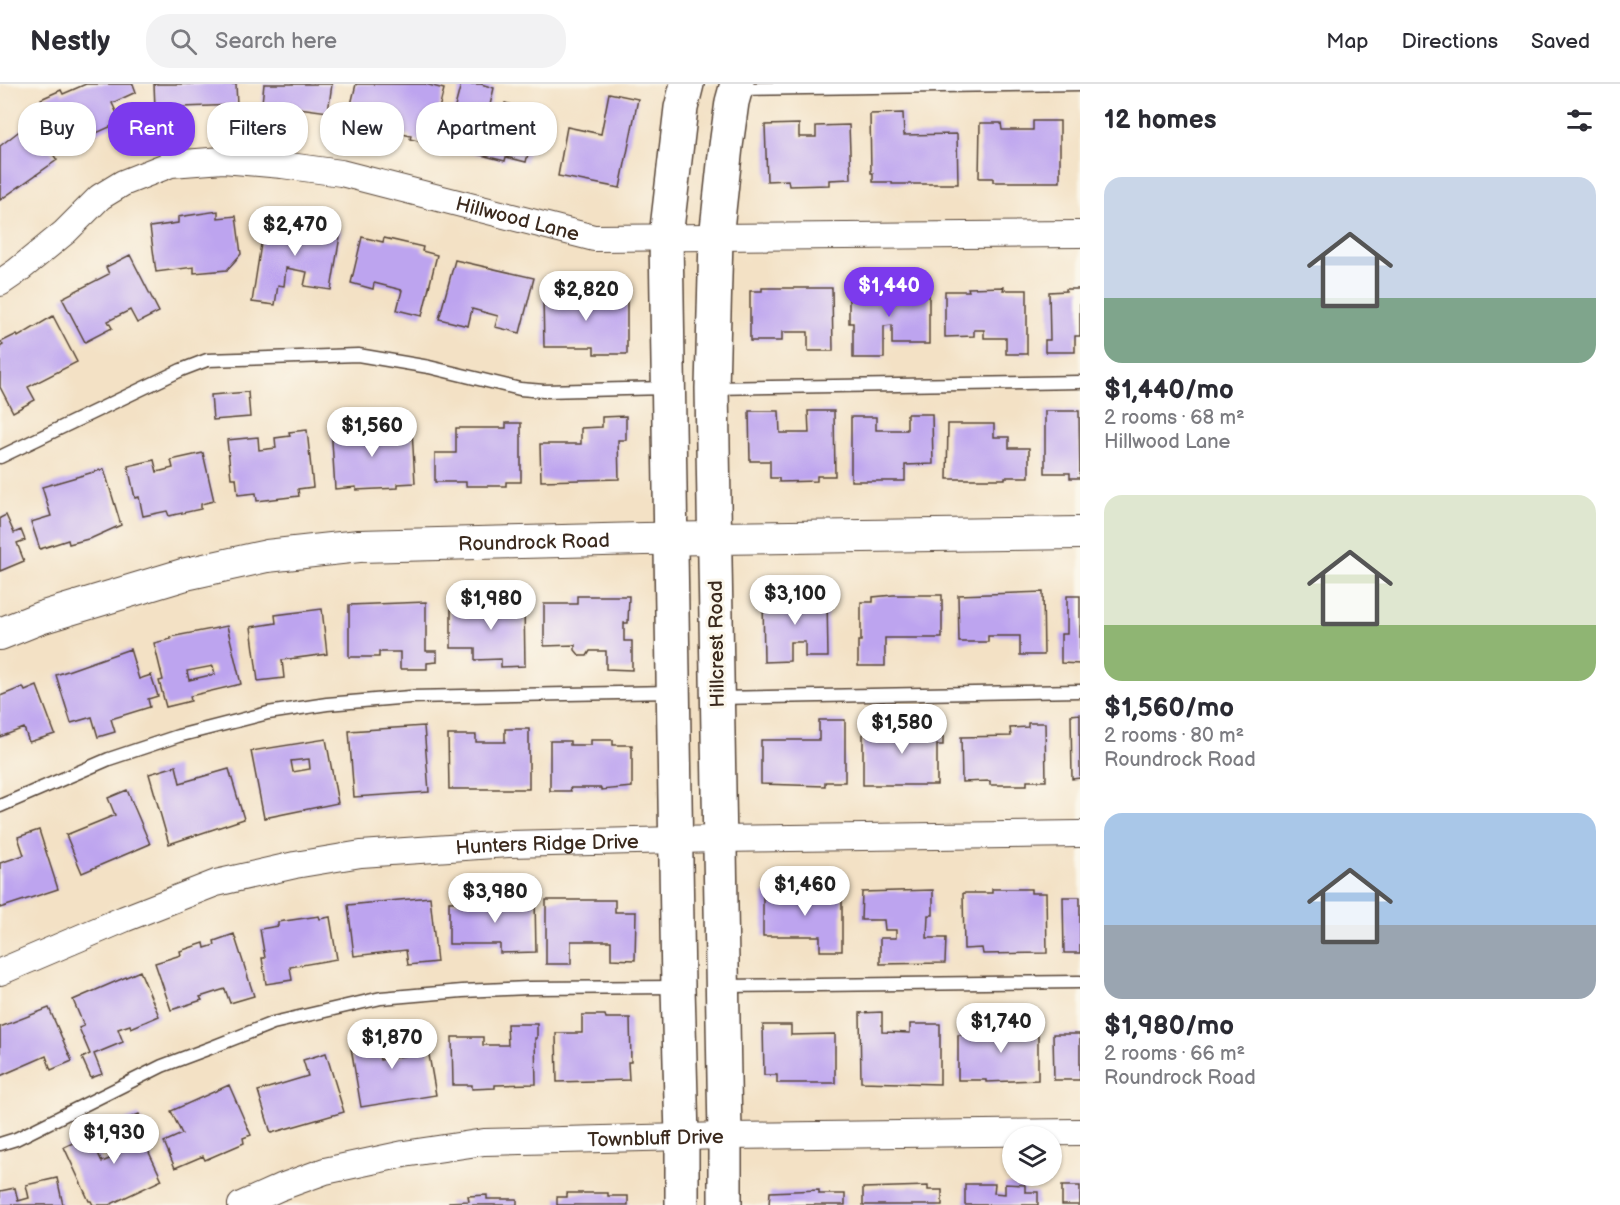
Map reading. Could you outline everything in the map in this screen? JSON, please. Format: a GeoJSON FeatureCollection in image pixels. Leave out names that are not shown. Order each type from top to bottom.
{"type":"FeatureCollection","features":[{"type":"Feature","properties":{"kind":"main road"},"geometry":{"type":"LineString","coordinates":[[682,1205],[666,237],[681,108],[687,84]]}},
{"type":"Feature","properties":{"kind":"main road","name":"Hillcrest Road"},"geometry":{"type":"LineString","coordinates":[[725,1205],[712,388],[716,238],[732,102],[737,86]]}},
{"type":"Feature","properties":{"kind":"street","name":"Hillwood Lane"},"geometry":{"type":"LineString","coordinates":[[0,283],[65,232],[100,197],[123,183],[171,164],[223,160],[340,173],[594,238],[1080,234]]}},
{"type":"Feature","properties":{"kind":"street","name":"Roundrock Road"},"geometry":{"type":"LineString","coordinates":[[0,634],[40,618],[186,574],[267,556],[359,546],[1080,533]]}},
{"type":"Feature","properties":{"kind":"street","name":"Hunters Ridge Drive"},"geometry":{"type":"LineString","coordinates":[[0,972],[216,883],[295,865],[361,854],[508,844],[1080,834]]}},
{"type":"Feature","properties":{"kind":"street","name":"Townbluff Drive"},"geometry":{"type":"LineString","coordinates":[[241,1205],[325,1171],[404,1154],[484,1142],[725,1136],[1080,1132]]}},
{"type":"Feature","properties":{"kind":"lane"},"geometry":{"type":"LineString","coordinates":[[737,86],[1080,84]]}},
{"type":"Feature","properties":{"kind":"lane"},"geometry":{"type":"LineString","coordinates":[[0,457],[181,370],[207,360],[358,355],[429,367],[520,389],[544,391],[669,388]]}},
{"type":"Feature","properties":{"kind":"lane"},"geometry":{"type":"LineString","coordinates":[[712,388],[1080,382]]}},
{"type":"Feature","properties":{"kind":"lane"},"geometry":{"type":"LineString","coordinates":[[717,698],[1080,691]]}},
{"type":"Feature","properties":{"kind":"lane"},"geometry":{"type":"LineString","coordinates":[[0,806],[109,759],[178,736],[268,713],[327,704],[410,697],[674,692]]}},
{"type":"Feature","properties":{"kind":"lane"},"geometry":{"type":"LineString","coordinates":[[722,986],[1080,982]]}},
{"type":"Feature","properties":{"kind":"lane"},"geometry":{"type":"LineString","coordinates":[[0,1144],[16,1139],[162,1066],[273,1023],[381,998],[528,988],[678,987]]}},
{"type":"Feature","properties":{"kind":"building"},"geometry":{"type":"Polygon","coordinates":[[[86,84],[133,84],[136,92],[114,102],[108,102],[108,128],[96,133],[96,102],[42,102],[41,99],[61,90],[63,94],[86,84]]]}},
{"type":"Feature","properties":{"kind":"building"},"geometry":{"type":"Polygon","coordinates":[[[154,84],[236,84],[237,102],[207,102],[207,106],[195,107],[195,102],[155,102],[154,84]]]}},
{"type":"Feature","properties":{"kind":"building"},"geometry":{"type":"Polygon","coordinates":[[[264,84],[332,84],[329,102],[320,102],[320,111],[308,109],[308,102],[262,102],[264,84]]]}},
{"type":"Feature","properties":{"kind":"building"},"geometry":{"type":"Polygon","coordinates":[[[356,84],[425,84],[444,89],[441,102],[416,102],[416,140],[404,134],[404,102],[352,102],[356,84]]]}},
{"type":"Feature","properties":{"kind":"building"},"geometry":{"type":"Polygon","coordinates":[[[461,84],[481,84],[494,88],[491,102],[456,102],[461,84]]]}},
{"type":"Feature","properties":{"kind":"building"},"geometry":{"type":"Polygon","coordinates":[[[609,93],[638,99],[620,188],[558,176],[567,127],[601,134],[609,93]]]}},
{"type":"Feature","properties":{"kind":"building"},"geometry":{"type":"Polygon","coordinates":[[[903,113],[904,135],[957,134],[958,184],[873,182],[870,114],[903,113]]]}},
{"type":"Feature","properties":{"kind":"building"},"geometry":{"type":"Polygon","coordinates":[[[1033,121],[1060,121],[1060,182],[993,182],[993,178],[979,178],[980,123],[1001,123],[1002,130],[1033,130],[1033,121]]]}},
{"type":"Feature","properties":{"kind":"building"},"geometry":{"type":"Polygon","coordinates":[[[799,124],[799,137],[816,137],[816,126],[849,125],[851,179],[829,180],[829,185],[789,186],[788,180],[767,181],[765,125],[799,124]]]}},
{"type":"Feature","properties":{"kind":"building"},"geometry":{"type":"Polygon","coordinates":[[[18,132],[18,156],[54,156],[57,160],[0,200],[0,146],[18,132]]]}},
{"type":"Feature","properties":{"kind":"building"},"geometry":{"type":"Polygon","coordinates":[[[485,156],[528,156],[526,162],[506,157],[505,161],[485,156]]]}},
{"type":"Feature","properties":{"kind":"building"},"geometry":{"type":"Polygon","coordinates":[[[218,211],[218,218],[236,216],[241,254],[227,270],[194,273],[194,267],[156,272],[150,227],[178,223],[178,217],[218,211]]]}},
{"type":"Feature","properties":{"kind":"building"},"geometry":{"type":"Polygon","coordinates":[[[265,218],[341,230],[331,290],[304,286],[307,272],[286,268],[284,286],[278,285],[275,305],[252,302],[265,218]]]}},
{"type":"Feature","properties":{"kind":"building"},"geometry":{"type":"Polygon","coordinates":[[[362,237],[383,242],[384,238],[423,247],[422,251],[437,255],[422,316],[397,310],[402,290],[374,283],[373,289],[351,283],[362,237]]]}},
{"type":"Feature","properties":{"kind":"building"},"geometry":{"type":"Polygon","coordinates":[[[130,255],[159,312],[137,323],[130,310],[108,321],[112,328],[85,342],[62,298],[109,274],[106,267],[130,255]]]}},
{"type":"Feature","properties":{"kind":"building"},"geometry":{"type":"Polygon","coordinates":[[[455,260],[534,278],[520,333],[495,327],[498,316],[472,309],[468,326],[439,319],[455,260]]]}},
{"type":"Feature","properties":{"kind":"building"},"geometry":{"type":"Polygon","coordinates":[[[891,285],[929,285],[929,344],[892,344],[892,325],[884,326],[884,358],[853,358],[853,323],[849,323],[849,293],[864,293],[864,289],[891,289],[891,285]]]}},
{"type":"Feature","properties":{"kind":"building"},"geometry":{"type":"Polygon","coordinates":[[[1004,287],[1003,290],[1027,290],[1027,354],[1006,354],[1006,338],[984,338],[984,330],[974,330],[974,336],[945,337],[945,291],[1004,287]]]}},
{"type":"Feature","properties":{"kind":"building"},"geometry":{"type":"Polygon","coordinates":[[[762,288],[832,288],[833,351],[808,351],[808,332],[782,332],[782,341],[750,341],[750,291],[762,291],[762,288]]]}},
{"type":"Feature","properties":{"kind":"building"},"geometry":{"type":"Polygon","coordinates":[[[1066,289],[1080,289],[1080,336],[1075,336],[1075,352],[1045,352],[1045,340],[1050,340],[1049,292],[1066,291],[1066,289]]]}},
{"type":"Feature","properties":{"kind":"building"},"geometry":{"type":"Polygon","coordinates":[[[559,291],[602,291],[602,296],[627,295],[627,354],[594,354],[594,347],[544,347],[543,297],[558,297],[559,291]]]}},
{"type":"Feature","properties":{"kind":"building"},"geometry":{"type":"Polygon","coordinates":[[[53,316],[77,362],[28,387],[35,400],[13,412],[0,387],[0,347],[3,345],[1,342],[17,334],[18,337],[53,316]]]}},
{"type":"Feature","properties":{"kind":"building"},"geometry":{"type":"Polygon","coordinates":[[[248,392],[250,417],[213,420],[211,395],[248,392]]]}},
{"type":"Feature","properties":{"kind":"building"},"geometry":{"type":"Polygon","coordinates":[[[749,411],[779,411],[780,433],[809,433],[808,411],[834,411],[835,476],[817,476],[817,481],[779,482],[779,478],[770,478],[770,461],[750,461],[749,411]]]}},
{"type":"Feature","properties":{"kind":"building"},"geometry":{"type":"Polygon","coordinates":[[[1045,411],[1079,411],[1080,478],[1070,478],[1070,473],[1045,473],[1045,411]]]}},
{"type":"Feature","properties":{"kind":"building"},"geometry":{"type":"Polygon","coordinates":[[[907,414],[932,414],[933,464],[905,465],[905,481],[851,481],[851,417],[876,417],[876,430],[907,430],[907,414]]]}},
{"type":"Feature","properties":{"kind":"building"},"geometry":{"type":"Polygon","coordinates":[[[626,416],[626,440],[618,440],[619,479],[541,481],[540,444],[581,444],[581,428],[602,427],[602,417],[626,416]]]}},
{"type":"Feature","properties":{"kind":"building"},"geometry":{"type":"Polygon","coordinates":[[[365,423],[365,439],[380,438],[379,432],[412,430],[415,483],[398,484],[398,488],[335,489],[331,425],[365,423]]]}},
{"type":"Feature","properties":{"kind":"building"},"geometry":{"type":"Polygon","coordinates":[[[506,423],[521,423],[521,482],[506,482],[506,486],[466,486],[466,482],[435,482],[435,453],[456,453],[456,428],[506,428],[506,423]]]}},
{"type":"Feature","properties":{"kind":"building"},"geometry":{"type":"Polygon","coordinates":[[[948,424],[994,424],[994,437],[1009,437],[1009,448],[1029,448],[1029,477],[947,479],[948,424]]]}},
{"type":"Feature","properties":{"kind":"building"},"geometry":{"type":"Polygon","coordinates":[[[307,430],[313,487],[298,489],[299,496],[257,501],[256,493],[238,495],[236,478],[231,478],[227,440],[258,437],[259,450],[276,448],[275,438],[290,436],[289,432],[307,430]]]}},
{"type":"Feature","properties":{"kind":"building"},"geometry":{"type":"Polygon","coordinates":[[[203,453],[214,501],[201,504],[201,509],[169,516],[167,511],[143,516],[139,497],[135,498],[128,466],[154,460],[157,472],[173,468],[171,460],[203,453]]]}},
{"type":"Feature","properties":{"kind":"building"},"geometry":{"type":"Polygon","coordinates":[[[104,469],[121,525],[92,538],[69,544],[68,540],[40,549],[31,522],[51,516],[42,487],[104,469]]]}},
{"type":"Feature","properties":{"kind":"building"},"geometry":{"type":"Polygon","coordinates":[[[6,515],[14,533],[21,530],[25,540],[17,543],[24,561],[0,571],[0,518],[6,515]]]}},
{"type":"Feature","properties":{"kind":"building"},"geometry":{"type":"Polygon","coordinates":[[[1043,592],[1044,655],[1020,655],[1020,636],[988,636],[988,642],[959,642],[958,595],[1043,592]]]}},
{"type":"Feature","properties":{"kind":"building"},"geometry":{"type":"Polygon","coordinates":[[[814,594],[814,598],[827,598],[828,657],[805,657],[805,642],[790,642],[790,661],[764,662],[763,598],[773,598],[773,595],[814,594]]]}},
{"type":"Feature","properties":{"kind":"building"},"geometry":{"type":"Polygon","coordinates":[[[942,595],[942,638],[885,638],[885,666],[858,666],[858,641],[861,641],[861,602],[873,602],[873,597],[942,595]]]}},
{"type":"Feature","properties":{"kind":"building"},"geometry":{"type":"Polygon","coordinates":[[[577,596],[629,596],[628,623],[624,623],[624,641],[632,641],[632,670],[606,669],[606,651],[590,651],[587,656],[580,656],[575,650],[575,645],[544,646],[544,604],[577,604],[577,596]]]}},
{"type":"Feature","properties":{"kind":"building"},"geometry":{"type":"Polygon","coordinates":[[[1067,596],[1080,596],[1080,664],[1061,663],[1061,634],[1067,634],[1067,596]]]}},
{"type":"Feature","properties":{"kind":"building"},"geometry":{"type":"Polygon","coordinates":[[[508,600],[508,604],[524,604],[525,666],[501,667],[501,659],[475,660],[475,648],[451,648],[451,605],[469,605],[469,601],[508,600]]]}},
{"type":"Feature","properties":{"kind":"building"},"geometry":{"type":"Polygon","coordinates":[[[426,602],[426,651],[437,651],[437,662],[427,663],[427,669],[400,669],[400,652],[379,652],[379,657],[349,657],[349,605],[426,602]]]}},
{"type":"Feature","properties":{"kind":"building"},"geometry":{"type":"Polygon","coordinates":[[[322,609],[327,654],[282,660],[284,678],[258,681],[251,627],[276,623],[275,615],[322,609]]]}},
{"type":"Feature","properties":{"kind":"building"},"geometry":{"type":"Polygon","coordinates":[[[227,626],[241,684],[190,696],[191,701],[166,707],[159,681],[163,680],[154,643],[171,639],[170,637],[227,626]],[[213,666],[187,671],[189,680],[215,674],[213,666]]]}},
{"type":"Feature","properties":{"kind":"building"},"geometry":{"type":"Polygon","coordinates":[[[130,649],[139,679],[151,675],[158,696],[148,699],[150,707],[111,719],[115,732],[98,737],[92,717],[71,723],[56,675],[130,649]]]}},
{"type":"Feature","properties":{"kind":"building"},"geometry":{"type":"Polygon","coordinates":[[[37,686],[55,734],[29,742],[24,728],[0,737],[0,696],[23,687],[25,691],[37,686]]]}},
{"type":"Feature","properties":{"kind":"building"},"geometry":{"type":"Polygon","coordinates":[[[1080,714],[1080,778],[1072,779],[1071,715],[1080,714]]]}},
{"type":"Feature","properties":{"kind":"building"},"geometry":{"type":"Polygon","coordinates":[[[819,720],[845,720],[845,782],[825,782],[825,786],[761,784],[761,740],[819,740],[819,720]]]}},
{"type":"Feature","properties":{"kind":"building"},"geometry":{"type":"Polygon","coordinates":[[[943,720],[943,745],[937,745],[937,785],[863,785],[863,725],[891,725],[891,735],[911,735],[911,721],[943,720]]]}},
{"type":"Feature","properties":{"kind":"building"},"geometry":{"type":"Polygon","coordinates":[[[1028,723],[1045,723],[1046,781],[1027,781],[1027,785],[990,785],[990,781],[962,782],[961,737],[1011,736],[1010,728],[1028,727],[1028,723]]]}},
{"type":"Feature","properties":{"kind":"building"},"geometry":{"type":"Polygon","coordinates":[[[424,726],[429,792],[354,797],[349,731],[424,726]]]}},
{"type":"Feature","properties":{"kind":"building"},"geometry":{"type":"Polygon","coordinates":[[[505,729],[529,729],[529,789],[449,789],[448,735],[476,735],[476,742],[505,742],[505,729]]]}},
{"type":"Feature","properties":{"kind":"building"},"geometry":{"type":"Polygon","coordinates":[[[326,739],[338,803],[264,818],[251,751],[326,739]],[[309,759],[291,761],[293,772],[310,769],[309,759]]]}},
{"type":"Feature","properties":{"kind":"building"},"geometry":{"type":"Polygon","coordinates":[[[591,740],[613,740],[613,745],[632,745],[632,787],[601,790],[601,788],[570,788],[571,791],[550,791],[550,741],[570,741],[570,745],[591,745],[591,740]]]}},
{"type":"Feature","properties":{"kind":"building"},"geometry":{"type":"Polygon","coordinates":[[[176,766],[180,783],[229,769],[244,819],[169,844],[149,774],[176,766]]]}},
{"type":"Feature","properties":{"kind":"building"},"geometry":{"type":"Polygon","coordinates":[[[127,790],[150,844],[82,873],[66,835],[115,815],[108,798],[127,790]]]}},
{"type":"Feature","properties":{"kind":"building"},"geometry":{"type":"Polygon","coordinates":[[[39,830],[58,889],[0,908],[0,863],[24,855],[18,837],[39,830]]]}},
{"type":"Feature","properties":{"kind":"building"},"geometry":{"type":"Polygon","coordinates":[[[992,889],[1031,889],[1031,893],[1046,893],[1047,953],[983,954],[982,948],[964,949],[963,893],[992,893],[992,889]]]}},
{"type":"Feature","properties":{"kind":"building"},"geometry":{"type":"Polygon","coordinates":[[[933,890],[933,915],[928,915],[927,938],[946,938],[945,963],[880,964],[880,938],[896,938],[896,930],[885,930],[884,920],[861,920],[862,892],[933,890]]]}},
{"type":"Feature","properties":{"kind":"building"},"geometry":{"type":"Polygon","coordinates":[[[820,892],[842,892],[842,951],[820,951],[820,936],[763,936],[763,893],[820,895],[820,892]]]}},
{"type":"Feature","properties":{"kind":"building"},"geometry":{"type":"Polygon","coordinates":[[[430,897],[437,962],[408,965],[406,950],[354,956],[348,905],[430,897]]]}},
{"type":"Feature","properties":{"kind":"building"},"geometry":{"type":"Polygon","coordinates":[[[517,897],[517,900],[535,899],[536,952],[500,953],[500,944],[449,944],[449,902],[477,901],[477,898],[517,897]]]}},
{"type":"Feature","properties":{"kind":"building"},"geometry":{"type":"Polygon","coordinates":[[[1063,897],[1080,897],[1080,953],[1064,953],[1063,897]]]}},
{"type":"Feature","properties":{"kind":"building"},"geometry":{"type":"Polygon","coordinates":[[[546,900],[615,900],[615,912],[636,912],[635,960],[611,959],[611,941],[571,941],[571,964],[546,964],[546,900]]]}},
{"type":"Feature","properties":{"kind":"building"},"geometry":{"type":"Polygon","coordinates":[[[319,916],[320,919],[330,917],[337,959],[290,967],[292,980],[266,984],[262,958],[265,958],[260,929],[278,926],[278,922],[319,916]]]}},
{"type":"Feature","properties":{"kind":"building"},"geometry":{"type":"Polygon","coordinates":[[[234,934],[254,996],[230,1003],[225,989],[200,997],[202,1000],[171,1010],[155,963],[181,955],[180,951],[204,943],[205,948],[215,945],[214,941],[234,934]]]}},
{"type":"Feature","properties":{"kind":"building"},"geometry":{"type":"Polygon","coordinates":[[[140,971],[159,1016],[131,1028],[130,1025],[118,1029],[123,1042],[94,1054],[102,1074],[91,1078],[82,1058],[90,1054],[79,1028],[84,1026],[73,1000],[140,971]]]}},
{"type":"Feature","properties":{"kind":"building"},"geometry":{"type":"Polygon","coordinates":[[[49,1008],[72,1061],[51,1070],[46,1056],[0,1076],[0,1027],[49,1008]]]}},
{"type":"Feature","properties":{"kind":"building"},"geometry":{"type":"Polygon","coordinates":[[[882,1012],[882,1032],[910,1033],[910,1024],[940,1024],[940,1084],[861,1082],[860,1013],[882,1012]]]}},
{"type":"Feature","properties":{"kind":"building"},"geometry":{"type":"Polygon","coordinates":[[[582,1015],[630,1018],[629,1080],[557,1082],[556,1033],[582,1033],[582,1015]]]}},
{"type":"Feature","properties":{"kind":"building"},"geometry":{"type":"Polygon","coordinates":[[[1008,1019],[1038,1019],[1038,1080],[986,1082],[986,1080],[958,1080],[958,1035],[1008,1034],[1008,1019]]]}},
{"type":"Feature","properties":{"kind":"building"},"geometry":{"type":"Polygon","coordinates":[[[507,1024],[537,1024],[536,1084],[495,1085],[495,1088],[472,1089],[472,1085],[453,1085],[452,1037],[483,1037],[483,1045],[508,1045],[507,1024]]]}},
{"type":"Feature","properties":{"kind":"building"},"geometry":{"type":"Polygon","coordinates":[[[763,1025],[791,1025],[791,1035],[835,1034],[835,1083],[777,1083],[777,1075],[764,1075],[763,1025]]]}},
{"type":"Feature","properties":{"kind":"building"},"geometry":{"type":"Polygon","coordinates":[[[375,1032],[380,1060],[404,1056],[400,1036],[425,1032],[436,1095],[361,1107],[349,1036],[375,1032]]]}},
{"type":"Feature","properties":{"kind":"building"},"geometry":{"type":"Polygon","coordinates":[[[1053,1034],[1080,1034],[1080,1080],[1054,1080],[1053,1034]]]}},
{"type":"Feature","properties":{"kind":"building"},"geometry":{"type":"Polygon","coordinates":[[[326,1053],[344,1112],[271,1133],[258,1091],[308,1076],[303,1060],[326,1053]]]}},
{"type":"Feature","properties":{"kind":"building"},"geometry":{"type":"Polygon","coordinates":[[[229,1085],[251,1135],[243,1138],[244,1143],[205,1160],[203,1156],[175,1168],[164,1142],[182,1134],[171,1111],[229,1085]]]}},
{"type":"Feature","properties":{"kind":"building"},"geometry":{"type":"Polygon","coordinates":[[[139,1114],[143,1124],[137,1127],[162,1180],[109,1205],[93,1205],[64,1147],[90,1135],[102,1162],[119,1155],[106,1128],[139,1114]]]}},
{"type":"Feature","properties":{"kind":"building"},"geometry":{"type":"Polygon","coordinates":[[[57,1178],[63,1205],[0,1205],[0,1191],[15,1188],[18,1201],[29,1198],[26,1185],[57,1178]]]}},
{"type":"Feature","properties":{"kind":"building"},"geometry":{"type":"Polygon","coordinates":[[[965,1184],[995,1184],[994,1193],[1005,1194],[1005,1186],[1025,1186],[1025,1192],[1038,1192],[1038,1205],[965,1205],[965,1184]]]}},
{"type":"Feature","properties":{"kind":"building"},"geometry":{"type":"Polygon","coordinates":[[[928,1186],[928,1190],[942,1190],[942,1205],[863,1205],[863,1188],[928,1186]]]}},
{"type":"Feature","properties":{"kind":"building"},"geometry":{"type":"Polygon","coordinates":[[[1062,1186],[1080,1186],[1080,1205],[1062,1205],[1062,1186]]]}},
{"type":"Feature","properties":{"kind":"building"},"geometry":{"type":"Polygon","coordinates":[[[819,1190],[819,1194],[845,1194],[845,1205],[769,1205],[770,1192],[819,1190]]]}},
{"type":"Feature","properties":{"kind":"building"},"geometry":{"type":"Polygon","coordinates":[[[567,1193],[608,1193],[608,1196],[628,1196],[628,1205],[557,1205],[557,1197],[567,1197],[567,1193]]]}},
{"type":"Feature","properties":{"kind":"building"},"geometry":{"type":"Polygon","coordinates":[[[487,1195],[487,1199],[517,1199],[517,1205],[449,1205],[449,1202],[469,1201],[468,1196],[487,1195]]]}}]}
